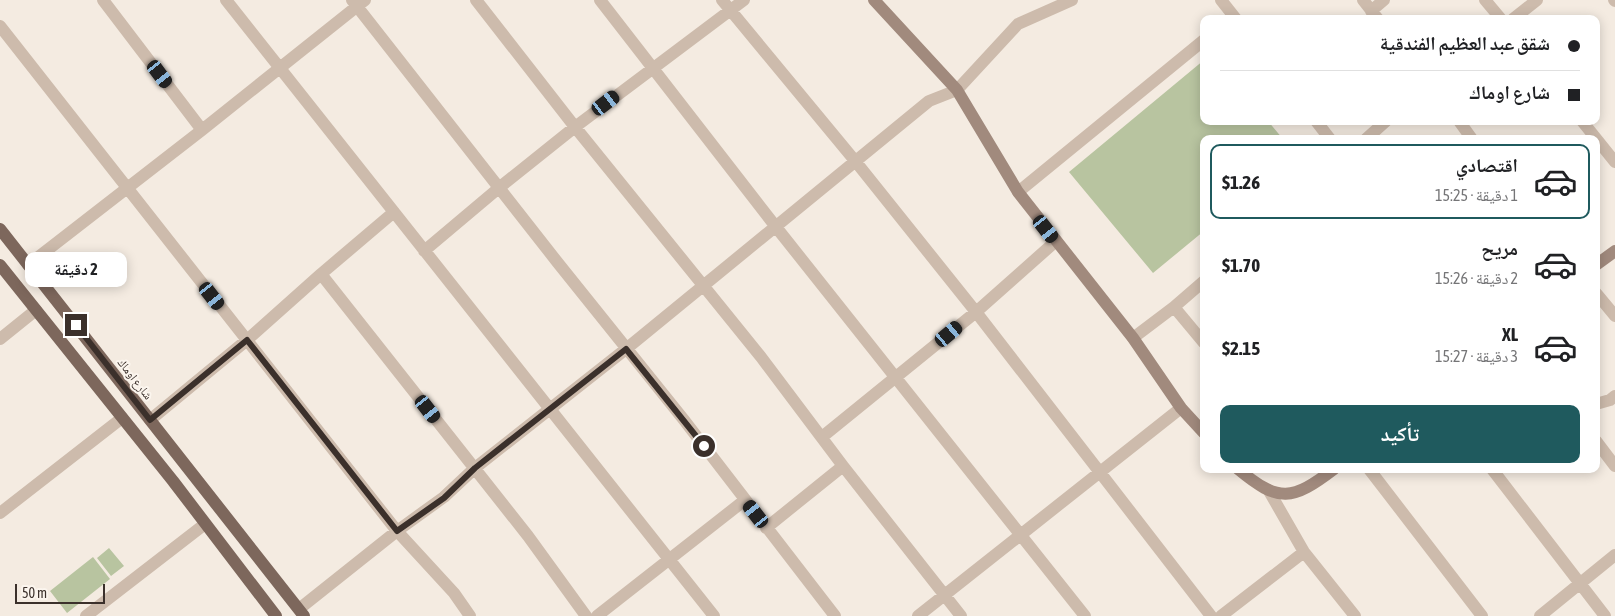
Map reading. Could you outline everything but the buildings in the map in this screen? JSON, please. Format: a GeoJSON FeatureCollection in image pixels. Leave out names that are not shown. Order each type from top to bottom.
{"type":"FeatureCollection","features":[{"type":"Feature","properties":{"kind":"main road","name":"شارع اوماك"},"geometry":{"type":"LineString","coordinates":[[0,230],[301,612]]}},
{"type":"Feature","properties":{"kind":"main road"},"geometry":{"type":"LineString","coordinates":[[0,265],[173,481],[276,616]]}},
{"type":"Feature","properties":{"kind":"street"},"geometry":{"type":"LineString","coordinates":[[103,0],[202,130]]}},
{"type":"Feature","properties":{"kind":"street"},"geometry":{"type":"LineString","coordinates":[[226,0],[714,616]]}},
{"type":"Feature","properties":{"kind":"street"},"geometry":{"type":"LineString","coordinates":[[476,0],[575,127],[761,357],[843,466],[961,616]]}},
{"type":"Feature","properties":{"kind":"street"},"geometry":{"type":"LineString","coordinates":[[600,0],[776,227],[1086,616]]}},
{"type":"Feature","properties":{"kind":"street"},"geometry":{"type":"LineString","coordinates":[[722,0],[856,162],[976,312],[1211,616]]}},
{"type":"Feature","properties":{"kind":"street"},"geometry":{"type":"LineString","coordinates":[[424,251],[575,127],[744,0]]}},
{"type":"Feature","properties":{"kind":"street"},"geometry":{"type":"LineString","coordinates":[[874,0],[958,90],[1018,192],[1133,338],[1181,408],[1200,429]]}},
{"type":"Feature","properties":{"kind":"street"},"geometry":{"type":"LineString","coordinates":[[301,612],[397,531],[444,498],[475,468],[626,349],[929,101],[958,90],[1018,24],[1072,0]]}},
{"type":"Feature","properties":{"kind":"street"},"geometry":{"type":"LineString","coordinates":[[1221,0],[1231,15]]}},
{"type":"Feature","properties":{"kind":"street"},"geometry":{"type":"LineString","coordinates":[[1363,0],[1375,15],[1384,0]]}},
{"type":"Feature","properties":{"kind":"street"},"geometry":{"type":"LineString","coordinates":[[1485,0],[1498,15]]}},
{"type":"Feature","properties":{"kind":"street"},"geometry":{"type":"LineString","coordinates":[[1518,15],[1537,0]]}},
{"type":"Feature","properties":{"kind":"street"},"geometry":{"type":"LineString","coordinates":[[28,265],[280,68],[358,2],[835,616]]}},
{"type":"Feature","properties":{"kind":"street"},"geometry":{"type":"LineString","coordinates":[[0,26],[397,531],[454,593],[470,616]]}},
{"type":"Feature","properties":{"kind":"street"},"geometry":{"type":"LineString","coordinates":[[1018,192],[1200,43]]}},
{"type":"Feature","properties":{"kind":"street"},"geometry":{"type":"LineString","coordinates":[[1319,125],[1327,135]]}},
{"type":"Feature","properties":{"kind":"street"},"geometry":{"type":"LineString","coordinates":[[1370,135],[1382,125]]}},
{"type":"Feature","properties":{"kind":"street"},"geometry":{"type":"LineString","coordinates":[[1585,125],[1593,135]]}},
{"type":"Feature","properties":{"kind":"street"},"geometry":{"type":"LineString","coordinates":[[1600,143],[1615,162]]}},
{"type":"Feature","properties":{"kind":"street"},"geometry":{"type":"LineString","coordinates":[[150,420],[247,340],[394,212]]}},
{"type":"Feature","properties":{"kind":"street"},"geometry":{"type":"LineString","coordinates":[[822,438],[976,312],[1056,241]]}},
{"type":"Feature","properties":{"kind":"street"},"geometry":{"type":"LineString","coordinates":[[1600,262],[1615,251]]}},
{"type":"Feature","properties":{"kind":"street"},"geometry":{"type":"LineString","coordinates":[[321,274],[528,536],[586,616]]}},
{"type":"Feature","properties":{"kind":"street"},"geometry":{"type":"LineString","coordinates":[[1133,338],[1200,284]]}},
{"type":"Feature","properties":{"kind":"street"},"geometry":{"type":"LineString","coordinates":[[1600,298],[1615,316]]}},
{"type":"Feature","properties":{"kind":"street"},"geometry":{"type":"LineString","coordinates":[[1174,307],[1200,338]]}},
{"type":"Feature","properties":{"kind":"street"},"geometry":{"type":"LineString","coordinates":[[0,339],[36,310]]}},
{"type":"Feature","properties":{"kind":"street"},"geometry":{"type":"LineString","coordinates":[[1600,403],[1610,400],[1615,396]]}},
{"type":"Feature","properties":{"kind":"street"},"geometry":{"type":"LineString","coordinates":[[918,616],[1181,408]]}},
{"type":"Feature","properties":{"kind":"street"},"geometry":{"type":"LineString","coordinates":[[0,512],[122,418]]}},
{"type":"Feature","properties":{"kind":"street"},"geometry":{"type":"LineString","coordinates":[[1600,446],[1615,466]]}},
{"type":"Feature","properties":{"kind":"street"},"geometry":{"type":"LineString","coordinates":[[766,528],[843,466]]}},
{"type":"Feature","properties":{"kind":"street"},"geometry":{"type":"LineString","coordinates":[[1243,473],[1269,491],[1281,494],[1295,493],[1316,483],[1329,473]]}},
{"type":"Feature","properties":{"kind":"street"},"geometry":{"type":"LineString","coordinates":[[1372,473],[1482,616]]}},
{"type":"Feature","properties":{"kind":"street"},"geometry":{"type":"LineString","coordinates":[[1496,473],[1605,616]]}},
{"type":"Feature","properties":{"kind":"street"},"geometry":{"type":"LineString","coordinates":[[1269,491],[1304,552],[1355,616]]}},
{"type":"Feature","properties":{"kind":"street"},"geometry":{"type":"LineString","coordinates":[[597,616],[745,500]]}},
{"type":"Feature","properties":{"kind":"street"},"geometry":{"type":"LineString","coordinates":[[86,616],[205,524]]}},
{"type":"Feature","properties":{"kind":"street"},"geometry":{"type":"LineString","coordinates":[[1221,616],[1304,552]]}},
{"type":"Feature","properties":{"kind":"street"},"geometry":{"type":"LineString","coordinates":[[1540,616],[1615,555]]}},
{"type":"Feature","properties":{"kind":"green space"},"geometry":{"type":"Polygon","coordinates":[[[1200,63],[1200,125],[1271,125],[1280,135],[1200,135],[1200,234],[1153,273],[1069,172],[1200,63]]]}},
{"type":"Feature","properties":{"kind":"green space"},"geometry":{"type":"Polygon","coordinates":[[[109,548],[124,566],[111,576],[97,558],[109,548]]]}},
{"type":"Feature","properties":{"kind":"green space"},"geometry":{"type":"Polygon","coordinates":[[[93,557],[110,579],[67,613],[50,591],[93,557]]]}},
{"type":"Feature","properties":{"kind":"route"},"geometry":{"type":"LineString","coordinates":[[76,325],[150,420],[247,340],[397,531],[444,498],[475,468],[626,349],[704,446]]}}]}
